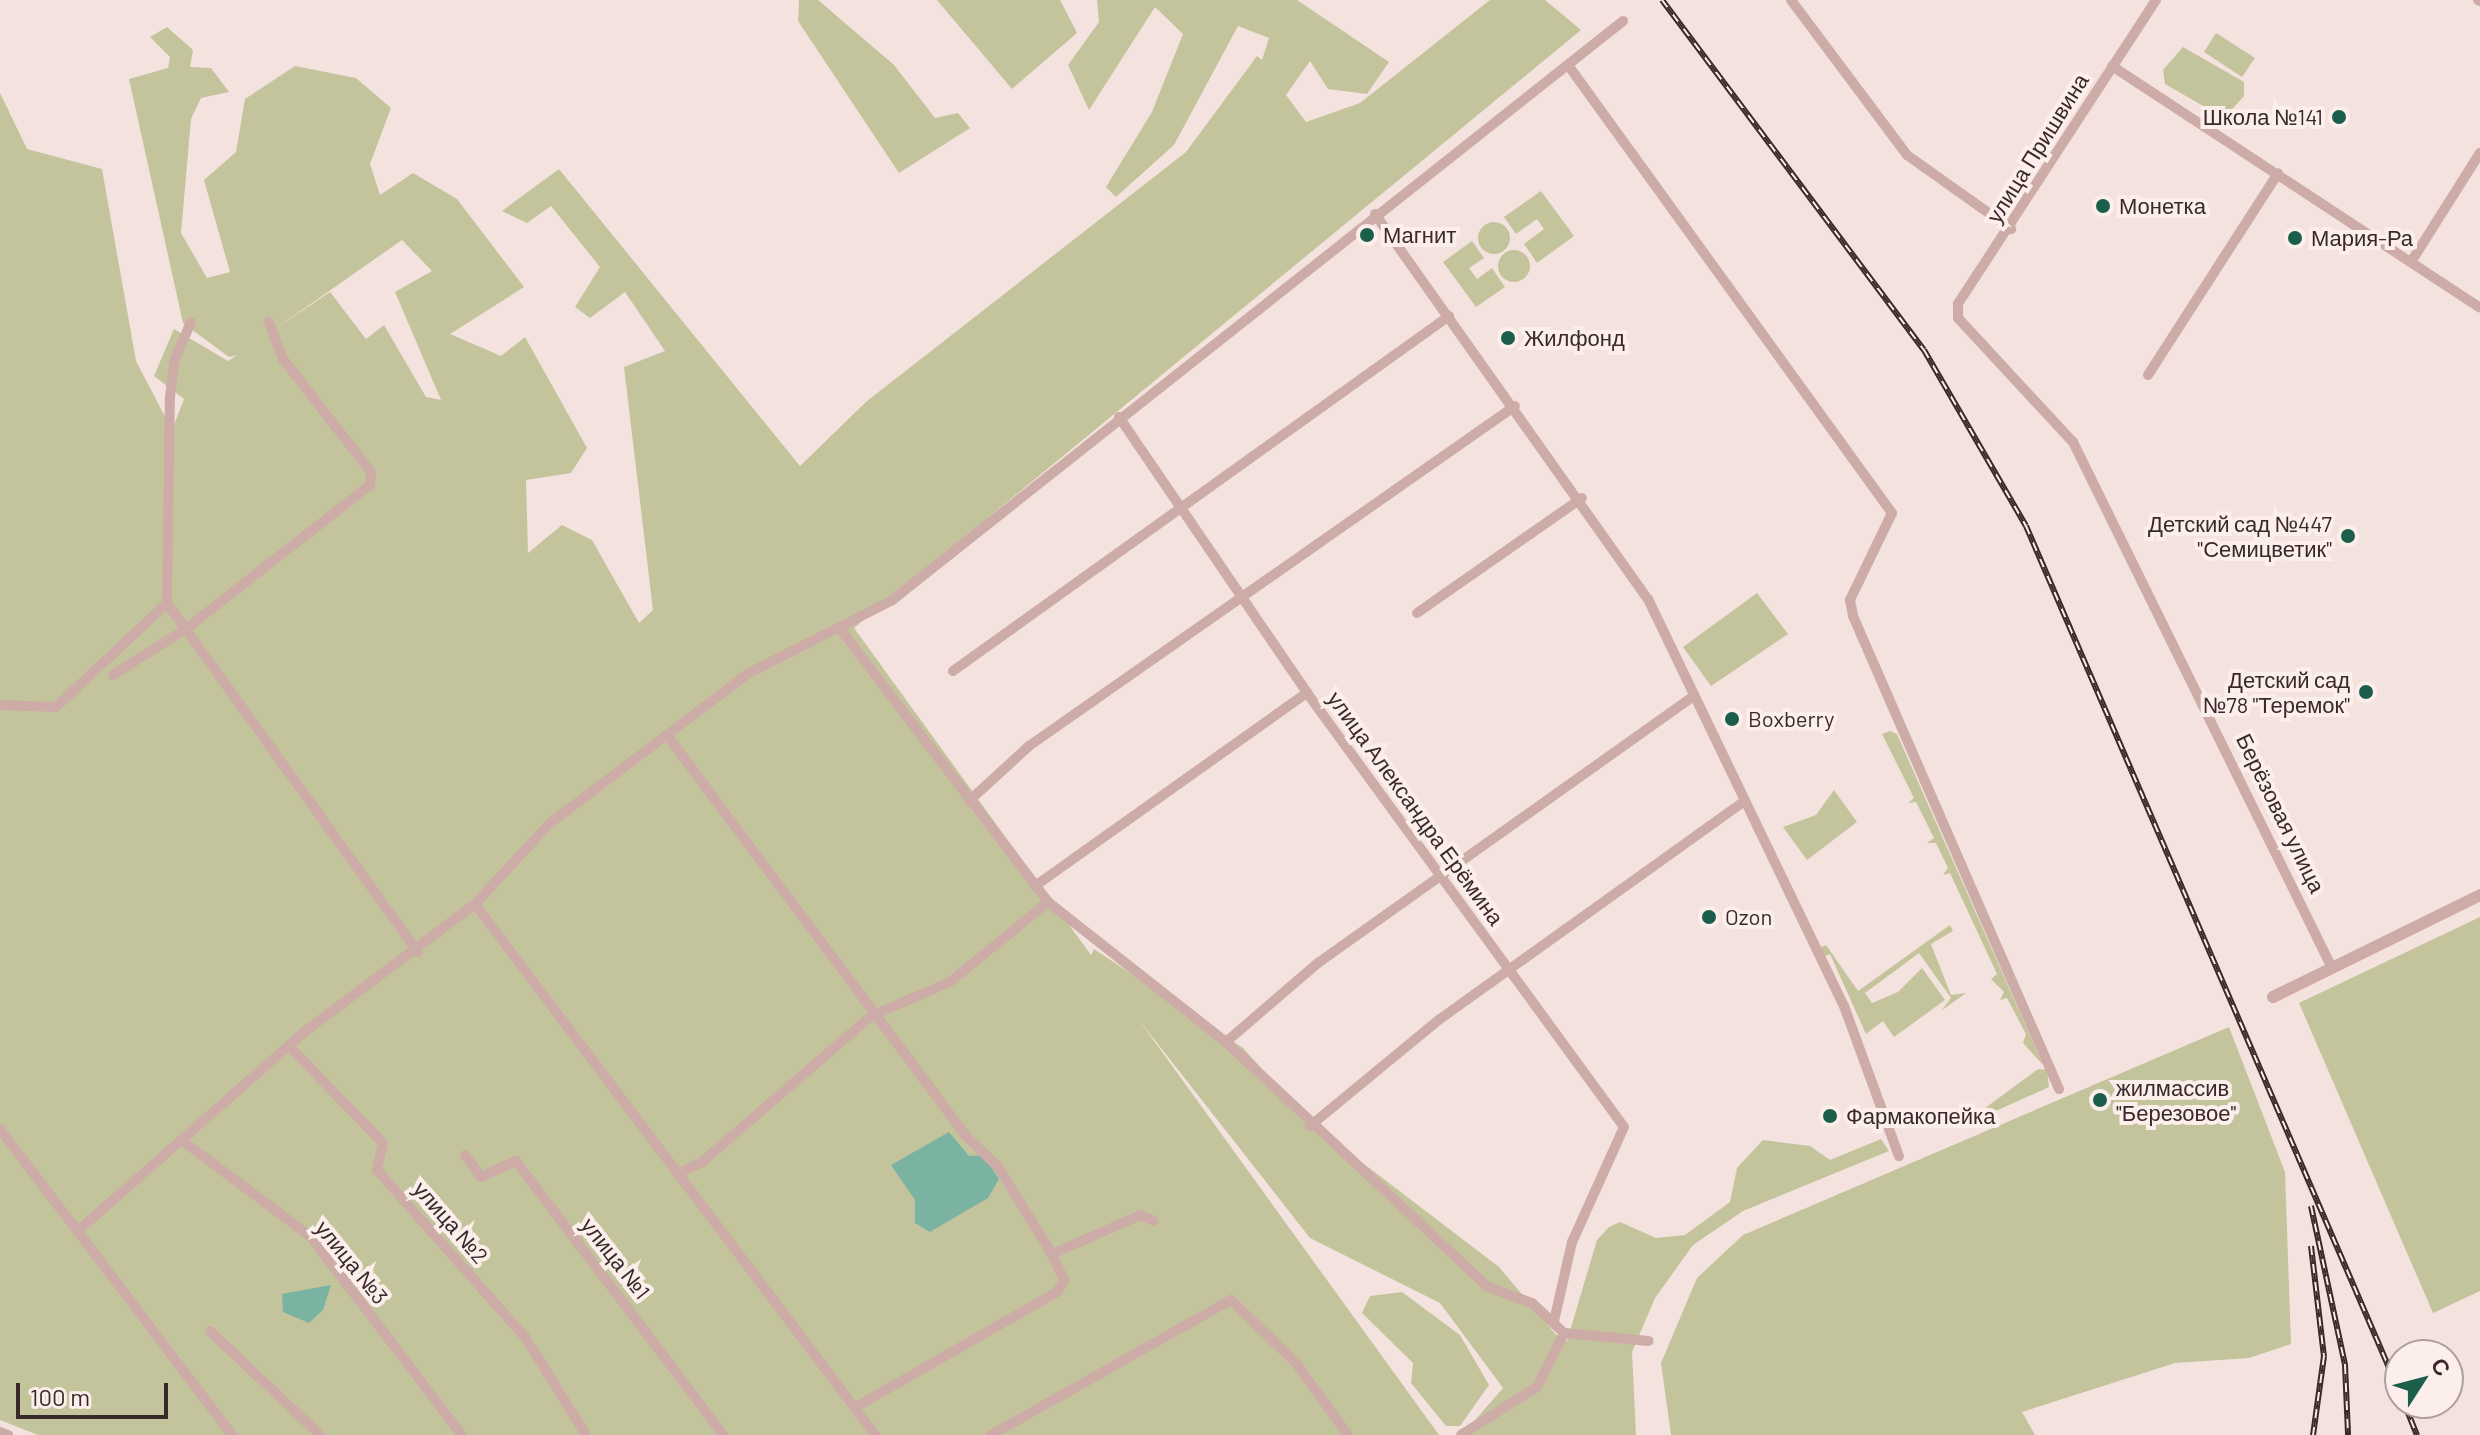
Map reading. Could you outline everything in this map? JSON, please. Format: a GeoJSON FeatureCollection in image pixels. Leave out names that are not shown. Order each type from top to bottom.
{"type":"FeatureCollection","features":[{"type":"Feature","properties":{"kind":"street"},"geometry":{"type":"LineString","coordinates":[[1791,0],[1907,155],[2011,229]]}},
{"type":"Feature","properties":{"kind":"street","name":"улица Пришвина"},"geometry":{"type":"LineString","coordinates":[[1958,318],[1958,304],[2011,229],[2156,0]]}},
{"type":"Feature","properties":{"kind":"street"},"geometry":{"type":"LineString","coordinates":[[80,1229],[184,1142],[289,1046],[418,952],[475,904],[549,824],[747,674],[841,630],[891,601],[1375,214],[1623,21]]}},
{"type":"Feature","properties":{"kind":"street"},"geometry":{"type":"LineString","coordinates":[[1568,65],[1892,513],[1850,600],[1853,616],[2059,1089]]}},
{"type":"Feature","properties":{"kind":"street"},"geometry":{"type":"LineString","coordinates":[[2112,66],[2480,308]]}},
{"type":"Feature","properties":{"kind":"street"},"geometry":{"type":"LineString","coordinates":[[2411,262],[2480,153]]}},
{"type":"Feature","properties":{"kind":"street"},"geometry":{"type":"LineString","coordinates":[[2148,375],[2278,173]]}},
{"type":"Feature","properties":{"kind":"street"},"geometry":{"type":"LineString","coordinates":[[1375,214],[1582,498],[1648,599],[1844,1006],[1899,1156]]}},
{"type":"Feature","properties":{"kind":"street"},"geometry":{"type":"LineString","coordinates":[[953,671],[1449,316]]}},
{"type":"Feature","properties":{"kind":"street","name":"Берёзовая улица"},"geometry":{"type":"LineString","coordinates":[[1958,318],[2073,442],[2332,968]]}},
{"type":"Feature","properties":{"kind":"street"},"geometry":{"type":"LineString","coordinates":[[191,322],[175,359],[170,397],[167,603],[418,952]]}},
{"type":"Feature","properties":{"kind":"street"},"geometry":{"type":"LineString","coordinates":[[113,675],[187,628],[370,485],[371,472],[283,359],[269,322]]}},
{"type":"Feature","properties":{"kind":"street"},"geometry":{"type":"LineString","coordinates":[[969,801],[1029,746],[1242,601],[1515,406]]}},
{"type":"Feature","properties":{"kind":"street","name":"улица Александра Ерёмина"},"geometry":{"type":"LineString","coordinates":[[1119,417],[1177,508],[1307,693],[1447,876],[1508,970],[1624,1127],[1572,1242],[1554,1321]]}},
{"type":"Feature","properties":{"kind":"street"},"geometry":{"type":"LineString","coordinates":[[1417,613],[1582,498]]}},
{"type":"Feature","properties":{"kind":"street"},"geometry":{"type":"LineString","coordinates":[[0,705],[56,707],[167,603]]}},
{"type":"Feature","properties":{"kind":"street"},"geometry":{"type":"LineString","coordinates":[[841,630],[1048,902],[1226,1042],[1310,1126],[1488,1287],[1532,1303],[1564,1333],[1649,1341]]}},
{"type":"Feature","properties":{"kind":"street"},"geometry":{"type":"LineString","coordinates":[[1035,886],[1307,693]]}},
{"type":"Feature","properties":{"kind":"street"},"geometry":{"type":"LineString","coordinates":[[1226,1042],[1318,963],[1447,876],[1694,696]]}},
{"type":"Feature","properties":{"kind":"street"},"geometry":{"type":"LineString","coordinates":[[667,735],[880,1013],[965,1135],[999,1168],[1052,1254],[1064,1280],[1057,1292],[856,1407]]}},
{"type":"Feature","properties":{"kind":"street"},"geometry":{"type":"LineString","coordinates":[[1310,1126],[1508,970],[1745,801]]}},
{"type":"Feature","properties":{"kind":"street"},"geometry":{"type":"LineString","coordinates":[[2273,997],[2480,895]]}},
{"type":"Feature","properties":{"kind":"street"},"geometry":{"type":"LineString","coordinates":[[681,1172],[702,1162],[880,1013],[950,982],[1048,902]]}},
{"type":"Feature","properties":{"kind":"street"},"geometry":{"type":"LineString","coordinates":[[475,904],[681,1172],[875,1435]]}},
{"type":"Feature","properties":{"kind":"street","name":"улица №2"},"geometry":{"type":"LineString","coordinates":[[289,1046],[383,1143],[377,1170],[525,1337],[586,1435]]}},
{"type":"Feature","properties":{"kind":"street"},"geometry":{"type":"LineString","coordinates":[[0,1129],[80,1229],[232,1435]]}},
{"type":"Feature","properties":{"kind":"street","name":"улица №3"},"geometry":{"type":"LineString","coordinates":[[184,1142],[311,1237],[462,1435]]}},
{"type":"Feature","properties":{"kind":"street","name":"улица №1"},"geometry":{"type":"LineString","coordinates":[[465,1155],[481,1177],[516,1161],[723,1435]]}},
{"type":"Feature","properties":{"kind":"street"},"geometry":{"type":"LineString","coordinates":[[1052,1254],[1141,1215],[1154,1221]]}},
{"type":"Feature","properties":{"kind":"street"},"geometry":{"type":"LineString","coordinates":[[991,1435],[1231,1300],[1296,1363],[1348,1435]]}},
{"type":"Feature","properties":{"kind":"street"},"geometry":{"type":"LineString","coordinates":[[210,1331],[320,1435]]}},
{"type":"Feature","properties":{"kind":"street"},"geometry":{"type":"LineString","coordinates":[[1461,1435],[1537,1387],[1564,1333]]}},
{"type":"Feature","properties":{"kind":"street"},"geometry":{"type":"LineString","coordinates":[[0,1432],[8,1435]]}},
{"type":"Feature","properties":{"kind":"shaded area"},"geometry":{"type":"Polygon","coordinates":[[[799,0],[818,0],[894,65],[935,118],[958,113],[970,128],[899,173],[798,21],[799,0]]]}},
{"type":"Feature","properties":{"kind":"shaded area"},"geometry":{"type":"Polygon","coordinates":[[[937,0],[1060,0],[1077,33],[1012,89],[937,0]]]}},
{"type":"Feature","properties":{"kind":"shaded area"},"geometry":{"type":"Polygon","coordinates":[[[1097,0],[1297,0],[1389,62],[1367,94],[1328,89],[1310,61],[1286,95],[1306,122],[1360,103],[1490,0],[1545,0],[1581,30],[854,628],[1091,955],[1094,949],[1243,1048],[1313,1125],[1499,1267],[1558,1337],[1567,1341],[1597,1240],[1609,1227],[1620,1222],[1656,1238],[1685,1235],[1730,1202],[1737,1168],[1763,1140],[1810,1146],[1830,1160],[1881,1139],[1889,1151],[1743,1211],[1693,1245],[1655,1298],[1632,1352],[1636,1435],[1462,1435],[1503,1388],[1440,1303],[1310,1238],[1139,1020],[1439,1435],[38,1435],[0,1420],[0,93],[27,149],[102,169],[136,361],[172,430],[184,399],[154,376],[174,329],[228,361],[237,355],[229,357],[183,323],[129,79],[168,68],[170,57],[150,37],[167,27],[193,50],[190,67],[211,68],[229,92],[201,98],[191,119],[181,233],[207,278],[230,272],[204,180],[236,152],[245,99],[295,66],[356,78],[391,108],[370,164],[380,195],[413,173],[457,199],[524,287],[450,334],[501,356],[525,337],[587,448],[571,473],[526,480],[528,553],[562,525],[592,540],[639,623],[653,610],[624,367],[665,351],[625,292],[590,318],[575,307],[600,267],[551,206],[527,223],[502,211],[559,169],[800,466],[867,401],[1186,152],[1257,56],[1262,60],[1269,38],[1238,26],[1174,145],[1116,197],[1106,187],[1152,112],[1183,34],[1155,7],[1089,110],[1068,65],[1099,22],[1097,0]],[[402,240],[275,329],[330,292],[366,339],[384,325],[426,397],[441,400],[395,292],[432,271],[402,240]]]}},
{"type":"Feature","properties":{"kind":"shaded area"},"geometry":{"type":"Polygon","coordinates":[[[2216,33],[2255,58],[2242,77],[2204,52],[2216,33]]]}},
{"type":"Feature","properties":{"kind":"shaded area"},"geometry":{"type":"Polygon","coordinates":[[[2183,47],[2244,82],[2244,96],[2224,118],[2165,84],[2163,70],[2183,47]]]}},
{"type":"Feature","properties":{"kind":"shaded area"},"geometry":{"type":"Polygon","coordinates":[[[1541,191],[1574,236],[1537,263],[1524,244],[1544,229],[1537,219],[1516,234],[1504,217],[1541,191]]]}},
{"type":"Feature","properties":{"kind":"shaded area"},"geometry":{"type":"Polygon","coordinates":[[[1494,222],[1505,227],[1510,238],[1505,249],[1494,254],[1483,249],[1478,238],[1483,227],[1494,222]]]}},
{"type":"Feature","properties":{"kind":"shaded area"},"geometry":{"type":"Polygon","coordinates":[[[1472,241],[1484,258],[1469,268],[1477,279],[1492,268],[1505,287],[1476,307],[1443,262],[1472,241]]]}},
{"type":"Feature","properties":{"kind":"shaded area"},"geometry":{"type":"Polygon","coordinates":[[[1514,250],[1525,255],[1530,266],[1525,277],[1514,282],[1503,277],[1498,266],[1503,255],[1514,250]]]}},
{"type":"Feature","properties":{"kind":"shaded area"},"geometry":{"type":"Polygon","coordinates":[[[1757,593],[1788,634],[1711,686],[1683,647],[1757,593]]]}},
{"type":"Feature","properties":{"kind":"shaded area"},"geometry":{"type":"Polygon","coordinates":[[[1890,731],[1897,734],[2043,1065],[2023,1043],[2026,1034],[2007,998],[2000,1000],[2004,992],[1991,979],[1997,974],[1950,873],[1943,875],[1948,868],[1936,843],[1927,843],[1934,838],[1916,802],[1908,803],[1914,798],[1882,734],[1890,731]]]}},
{"type":"Feature","properties":{"kind":"shaded area"},"geometry":{"type":"Polygon","coordinates":[[[1834,790],[1857,822],[1807,860],[1783,827],[1816,815],[1834,790]]]}},
{"type":"Feature","properties":{"kind":"shaded area"},"geometry":{"type":"Polygon","coordinates":[[[2480,917],[2480,1291],[2433,1313],[2299,1003],[2480,917]]]}},
{"type":"Feature","properties":{"kind":"shaded area"},"geometry":{"type":"Polygon","coordinates":[[[1950,925],[1953,931],[1931,944],[1951,995],[1966,993],[1941,1011],[1951,998],[1919,953],[1865,993],[1872,1003],[1898,992],[1922,968],[1945,1000],[1894,1037],[1883,1021],[1866,1034],[1830,954],[1823,957],[1819,948],[1826,945],[1858,991],[1950,925]]]}},
{"type":"Feature","properties":{"kind":"shaded area"},"geometry":{"type":"Polygon","coordinates":[[[2229,1027],[2285,1172],[2291,1344],[2249,1358],[2175,1363],[2022,1412],[2035,1435],[1671,1435],[1661,1363],[1697,1278],[1743,1235],[2229,1027]]]}},
{"type":"Feature","properties":{"kind":"shaded area"},"geometry":{"type":"Polygon","coordinates":[[[2038,1069],[2047,1070],[2049,1087],[1958,1128],[2038,1069]]]}},
{"type":"Feature","properties":{"kind":"shaded area"},"geometry":{"type":"Polygon","coordinates":[[[949,1132],[969,1156],[983,1155],[999,1179],[988,1198],[930,1232],[915,1223],[915,1200],[891,1165],[949,1132]]]}},
{"type":"Feature","properties":{"kind":"shaded area"},"geometry":{"type":"Polygon","coordinates":[[[331,1285],[323,1310],[309,1323],[283,1312],[282,1294],[331,1285]]]}},
{"type":"Feature","properties":{"kind":"shaded area"},"geometry":{"type":"Polygon","coordinates":[[[1402,1292],[1460,1335],[1489,1385],[1460,1426],[1446,1426],[1411,1383],[1413,1363],[1362,1313],[1370,1296],[1402,1292]]]}},
{"type":"Feature","properties":{"kind":"railway"},"geometry":{"type":"LineString","coordinates":[[1662,0],[1924,350],[2026,526],[2384,1356]]}},
{"type":"Feature","properties":{"kind":"railway"},"geometry":{"type":"LineString","coordinates":[[2311,1206],[2345,1365],[2348,1435]]}},
{"type":"Feature","properties":{"kind":"railway"},"geometry":{"type":"LineString","coordinates":[[2311,1246],[2324,1356],[2313,1435]]}},
{"type":"Feature","properties":{"kind":"railway"},"geometry":{"type":"LineString","coordinates":[[2410,1419],[2417,1435]]}},
{"type":"Feature","properties":{"kind":"place","name":"Школа №141"},"geometry":{"type":"Point","coordinates":[2339,117]}},
{"type":"Feature","properties":{"kind":"place","name":"Монетка"},"geometry":{"type":"Point","coordinates":[2103,206]}},
{"type":"Feature","properties":{"kind":"place","name":"Магнит"},"geometry":{"type":"Point","coordinates":[1367,235]}},
{"type":"Feature","properties":{"kind":"place","name":"Мария-Ра"},"geometry":{"type":"Point","coordinates":[2295,238]}},
{"type":"Feature","properties":{"kind":"place","name":"Жилфонд"},"geometry":{"type":"Point","coordinates":[1508,338]}},
{"type":"Feature","properties":{"kind":"place","name":"Детский сад №447 \"Семицветик\""},"geometry":{"type":"Point","coordinates":[2348,536]}},
{"type":"Feature","properties":{"kind":"place","name":"Детский сад №78 \"Теремок\""},"geometry":{"type":"Point","coordinates":[2366,692]}},
{"type":"Feature","properties":{"kind":"place","name":"Boxberry"},"geometry":{"type":"Point","coordinates":[1732,719]}},
{"type":"Feature","properties":{"kind":"place","name":"Ozon"},"geometry":{"type":"Point","coordinates":[1709,917]}},
{"type":"Feature","properties":{"kind":"place","name":"жилмассив \"Березовое\""},"geometry":{"type":"Point","coordinates":[2100,1100]}},
{"type":"Feature","properties":{"kind":"place","name":"Фармакопейка"},"geometry":{"type":"Point","coordinates":[1830,1116]}}]}
